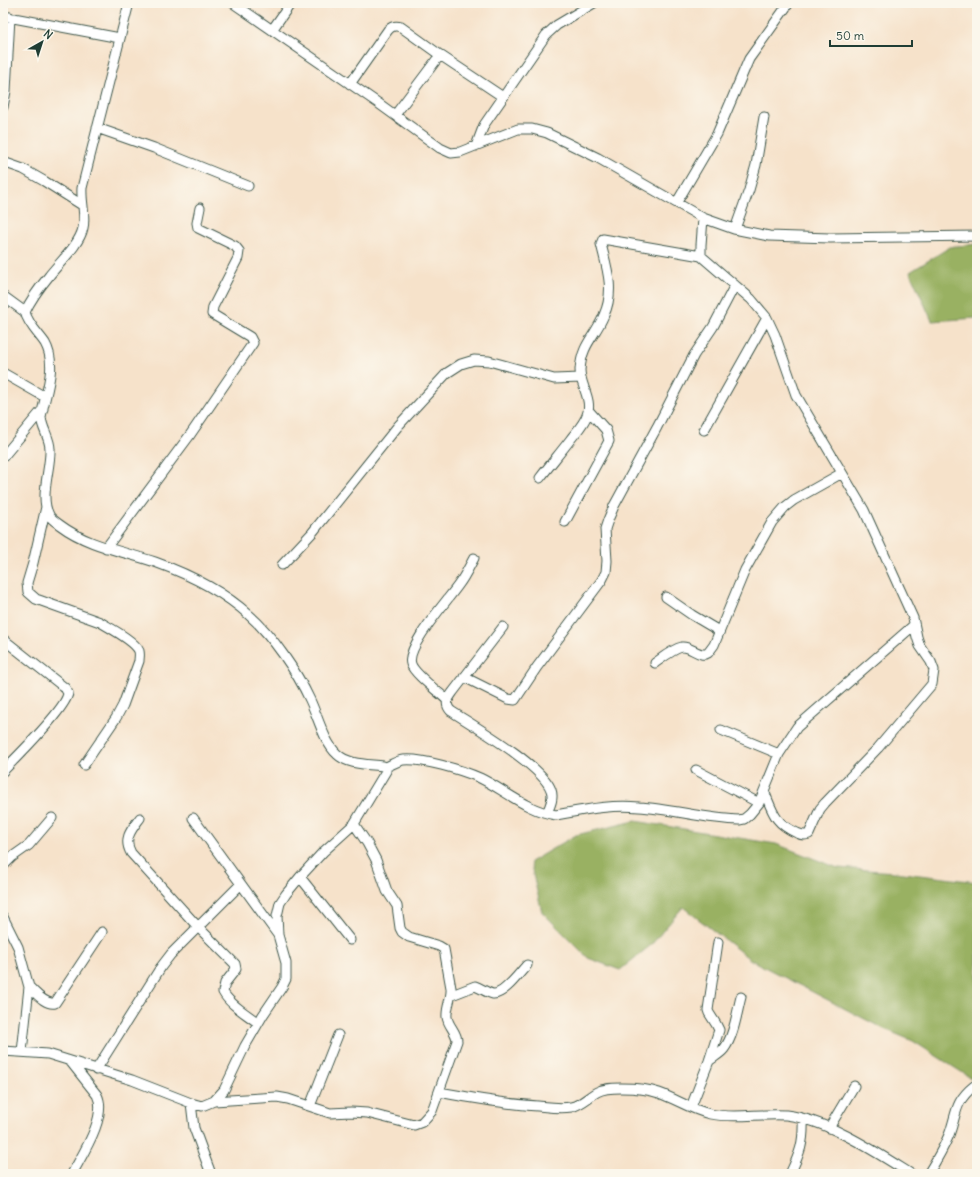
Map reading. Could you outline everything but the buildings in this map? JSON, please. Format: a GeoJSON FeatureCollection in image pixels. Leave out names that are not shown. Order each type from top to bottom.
{"type":"FeatureCollection","features":[{"type":"Feature","properties":{"kind":"street"},"geometry":{"type":"LineString","coordinates":[[25,312],[48,277],[81,235],[84,220],[82,188],[130,3]]}},
{"type":"Feature","properties":{"kind":"street"},"geometry":{"type":"LineString","coordinates":[[233,3],[395,115],[440,148],[452,153],[460,152],[518,129],[532,129],[547,133],[598,158],[703,218],[735,229],[770,236],[830,238],[977,236]]}},
{"type":"Feature","properties":{"kind":"street"},"geometry":{"type":"LineString","coordinates":[[272,30],[291,3]]}},
{"type":"Feature","properties":{"kind":"street"},"geometry":{"type":"LineString","coordinates":[[476,146],[484,125],[546,35],[557,25],[594,3]]}},
{"type":"Feature","properties":{"kind":"street"},"geometry":{"type":"LineString","coordinates":[[677,202],[717,134],[749,59],[789,3]]}},
{"type":"Feature","properties":{"kind":"street"},"geometry":{"type":"LineString","coordinates":[[3,107],[6,91],[7,16],[120,38]]}},
{"type":"Feature","properties":{"kind":"street"},"geometry":{"type":"LineString","coordinates":[[350,84],[391,27],[396,25],[504,97]]}},
{"type":"Feature","properties":{"kind":"street"},"geometry":{"type":"LineString","coordinates":[[395,115],[440,55]]}},
{"type":"Feature","properties":{"kind":"street"},"geometry":{"type":"LineString","coordinates":[[735,229],[756,165],[764,117]]}},
{"type":"Feature","properties":{"kind":"street"},"geometry":{"type":"LineString","coordinates":[[98,128],[154,148],[248,186]]}},
{"type":"Feature","properties":{"kind":"street"},"geometry":{"type":"LineString","coordinates":[[3,162],[23,169],[82,205]]}},
{"type":"Feature","properties":{"kind":"street"},"geometry":{"type":"LineString","coordinates":[[106,548],[190,435],[253,344],[250,337],[212,314],[213,307],[238,258],[240,251],[235,246],[198,228],[197,223],[200,208]]}},
{"type":"Feature","properties":{"kind":"street"},"geometry":{"type":"LineString","coordinates":[[701,256],[703,218]]}},
{"type":"Feature","properties":{"kind":"street"},"geometry":{"type":"LineString","coordinates":[[540,478],[575,433],[586,417],[588,411],[589,406],[580,372],[582,356],[588,341],[604,316],[610,290],[609,277],[601,244],[603,239],[701,256],[751,299],[767,318],[775,335],[796,395],[824,441],[873,529],[913,618],[920,646],[931,662],[934,670],[932,684],[878,748],[825,803],[820,810],[810,833],[806,836],[780,824],[772,812],[764,791]]}},
{"type":"Feature","properties":{"kind":"street"},"geometry":{"type":"LineString","coordinates":[[464,677],[508,699],[515,700],[593,593],[606,572],[607,561],[605,529],[614,506],[694,355],[713,327],[735,285]]}},
{"type":"Feature","properties":{"kind":"street"},"geometry":{"type":"LineString","coordinates":[[3,296],[25,312],[28,320],[44,342],[50,358],[50,376],[45,397],[42,423],[50,442],[45,492],[46,506],[49,515],[55,522],[67,530],[96,545],[155,562],[195,579],[227,597],[250,615],[271,639],[296,673],[310,700],[330,746],[338,755],[347,761],[386,768],[402,760],[414,760],[460,771],[479,778],[548,814],[616,806],[631,806],[739,820],[750,814],[759,803],[779,754],[797,727],[914,625]]}},
{"type":"Feature","properties":{"kind":"street"},"geometry":{"type":"LineString","coordinates":[[704,430],[767,318]]}},
{"type":"Feature","properties":{"kind":"street"},"geometry":{"type":"LineString","coordinates":[[282,565],[312,533],[398,426],[447,373],[461,364],[474,360],[489,361],[554,379],[581,378]]}},
{"type":"Feature","properties":{"kind":"street"},"geometry":{"type":"LineString","coordinates":[[3,373],[45,397]]}},
{"type":"Feature","properties":{"kind":"street"},"geometry":{"type":"LineString","coordinates":[[3,457],[43,409]]}},
{"type":"Feature","properties":{"kind":"street"},"geometry":{"type":"LineString","coordinates":[[565,522],[609,441],[606,430],[588,411]]}},
{"type":"Feature","properties":{"kind":"street"},"geometry":{"type":"LineString","coordinates":[[655,663],[684,647],[706,655],[714,645],[745,570],[774,518],[794,500],[842,473]]}},
{"type":"Feature","properties":{"kind":"street"},"geometry":{"type":"LineString","coordinates":[[46,506],[27,584],[28,592],[36,599],[110,627],[133,644],[140,655],[119,711],[107,732],[84,765]]}},
{"type":"Feature","properties":{"kind":"street"},"geometry":{"type":"LineString","coordinates":[[474,558],[460,583],[425,629],[413,650],[410,658],[411,664],[415,671],[447,700],[448,707],[451,711],[539,772],[546,780],[553,794],[548,814]]}},
{"type":"Feature","properties":{"kind":"street"},"geometry":{"type":"LineString","coordinates":[[666,597],[719,631]]}},
{"type":"Feature","properties":{"kind":"street"},"geometry":{"type":"LineString","coordinates":[[447,700],[503,627]]}},
{"type":"Feature","properties":{"kind":"street"},"geometry":{"type":"LineString","coordinates":[[3,639],[66,688],[68,693],[67,699],[55,714],[3,771]]}},
{"type":"Feature","properties":{"kind":"street"},"geometry":{"type":"LineString","coordinates":[[721,730],[779,754]]}},
{"type":"Feature","properties":{"kind":"street"},"geometry":{"type":"LineString","coordinates":[[214,1101],[224,1090],[245,1046],[286,979],[286,963],[278,935],[277,916],[280,903],[300,877],[323,852],[354,824],[386,768]]}},
{"type":"Feature","properties":{"kind":"street"},"geometry":{"type":"LineString","coordinates":[[696,770],[759,803]]}},
{"type":"Feature","properties":{"kind":"street"},"geometry":{"type":"LineString","coordinates":[[3,866],[12,857],[29,845],[52,818]]}},
{"type":"Feature","properties":{"kind":"street"},"geometry":{"type":"LineString","coordinates":[[140,818],[127,840],[131,853],[198,927],[236,966],[236,969],[223,988],[222,992],[258,1023]]}},
{"type":"Feature","properties":{"kind":"street"},"geometry":{"type":"LineString","coordinates":[[194,818],[278,935]]}},
{"type":"Feature","properties":{"kind":"street"},"geometry":{"type":"LineString","coordinates":[[3,1051],[48,1054],[132,1080],[202,1106],[214,1101],[277,1097],[330,1113],[367,1113],[414,1125],[422,1122],[434,1106],[457,1041],[457,1037],[448,1022],[447,1016],[447,1010],[452,995],[444,949],[439,946],[409,937],[402,932],[396,906],[387,891],[376,860],[354,824]]}},
{"type":"Feature","properties":{"kind":"street"},"geometry":{"type":"LineString","coordinates":[[300,877],[350,940]]}},
{"type":"Feature","properties":{"kind":"street"},"geometry":{"type":"LineString","coordinates":[[96,1070],[161,967],[171,954],[241,884]]}},
{"type":"Feature","properties":{"kind":"street"},"geometry":{"type":"LineString","coordinates":[[3,917],[18,947],[29,987],[22,1052]]}},
{"type":"Feature","properties":{"kind":"street"},"geometry":{"type":"LineString","coordinates":[[29,987],[48,1002],[53,1004],[55,1003],[102,932]]}},
{"type":"Feature","properties":{"kind":"street"},"geometry":{"type":"LineString","coordinates":[[691,1107],[719,1030],[708,1010],[718,942]]}},
{"type":"Feature","properties":{"kind":"street"},"geometry":{"type":"LineString","coordinates":[[452,995],[475,986],[488,992],[498,994],[508,986],[527,965]]}},
{"type":"Feature","properties":{"kind":"street"},"geometry":{"type":"LineString","coordinates":[[709,1061],[726,1046],[736,1018],[741,997]]}},
{"type":"Feature","properties":{"kind":"street"},"geometry":{"type":"LineString","coordinates":[[310,1106],[338,1035]]}},
{"type":"Feature","properties":{"kind":"street"},"geometry":{"type":"LineString","coordinates":[[70,1061],[97,1095],[101,1107],[88,1144],[72,1174]]}},
{"type":"Feature","properties":{"kind":"street"},"geometry":{"type":"LineString","coordinates":[[829,1128],[854,1086]]}},
{"type":"Feature","properties":{"kind":"street"},"geometry":{"type":"LineString","coordinates":[[928,1174],[948,1137],[958,1104],[966,1092],[974,1086]]}},
{"type":"Feature","properties":{"kind":"street"},"geometry":{"type":"LineString","coordinates":[[439,1092],[509,1104],[555,1108],[570,1107],[586,1100],[598,1091],[606,1088],[645,1090],[659,1093],[710,1114],[786,1115],[803,1119],[842,1134],[911,1174]]}},
{"type":"Feature","properties":{"kind":"street"},"geometry":{"type":"LineString","coordinates":[[191,1103],[194,1128],[211,1174]]}},
{"type":"Feature","properties":{"kind":"street"},"geometry":{"type":"LineString","coordinates":[[790,1174],[798,1157],[804,1136],[803,1119]]}},
{"type":"Feature","properties":{"kind":"green space"},"geometry":{"type":"Polygon","coordinates":[[[977,244],[977,318],[932,321],[910,272],[950,247],[977,244]]]}},
{"type":"Feature","properties":{"kind":"green space"},"geometry":{"type":"Polygon","coordinates":[[[635,821],[776,844],[838,868],[895,872],[977,882],[977,1082],[913,1041],[882,1028],[751,960],[683,907],[651,945],[620,970],[588,958],[542,912],[530,862],[576,835],[635,821]]]}}]}
